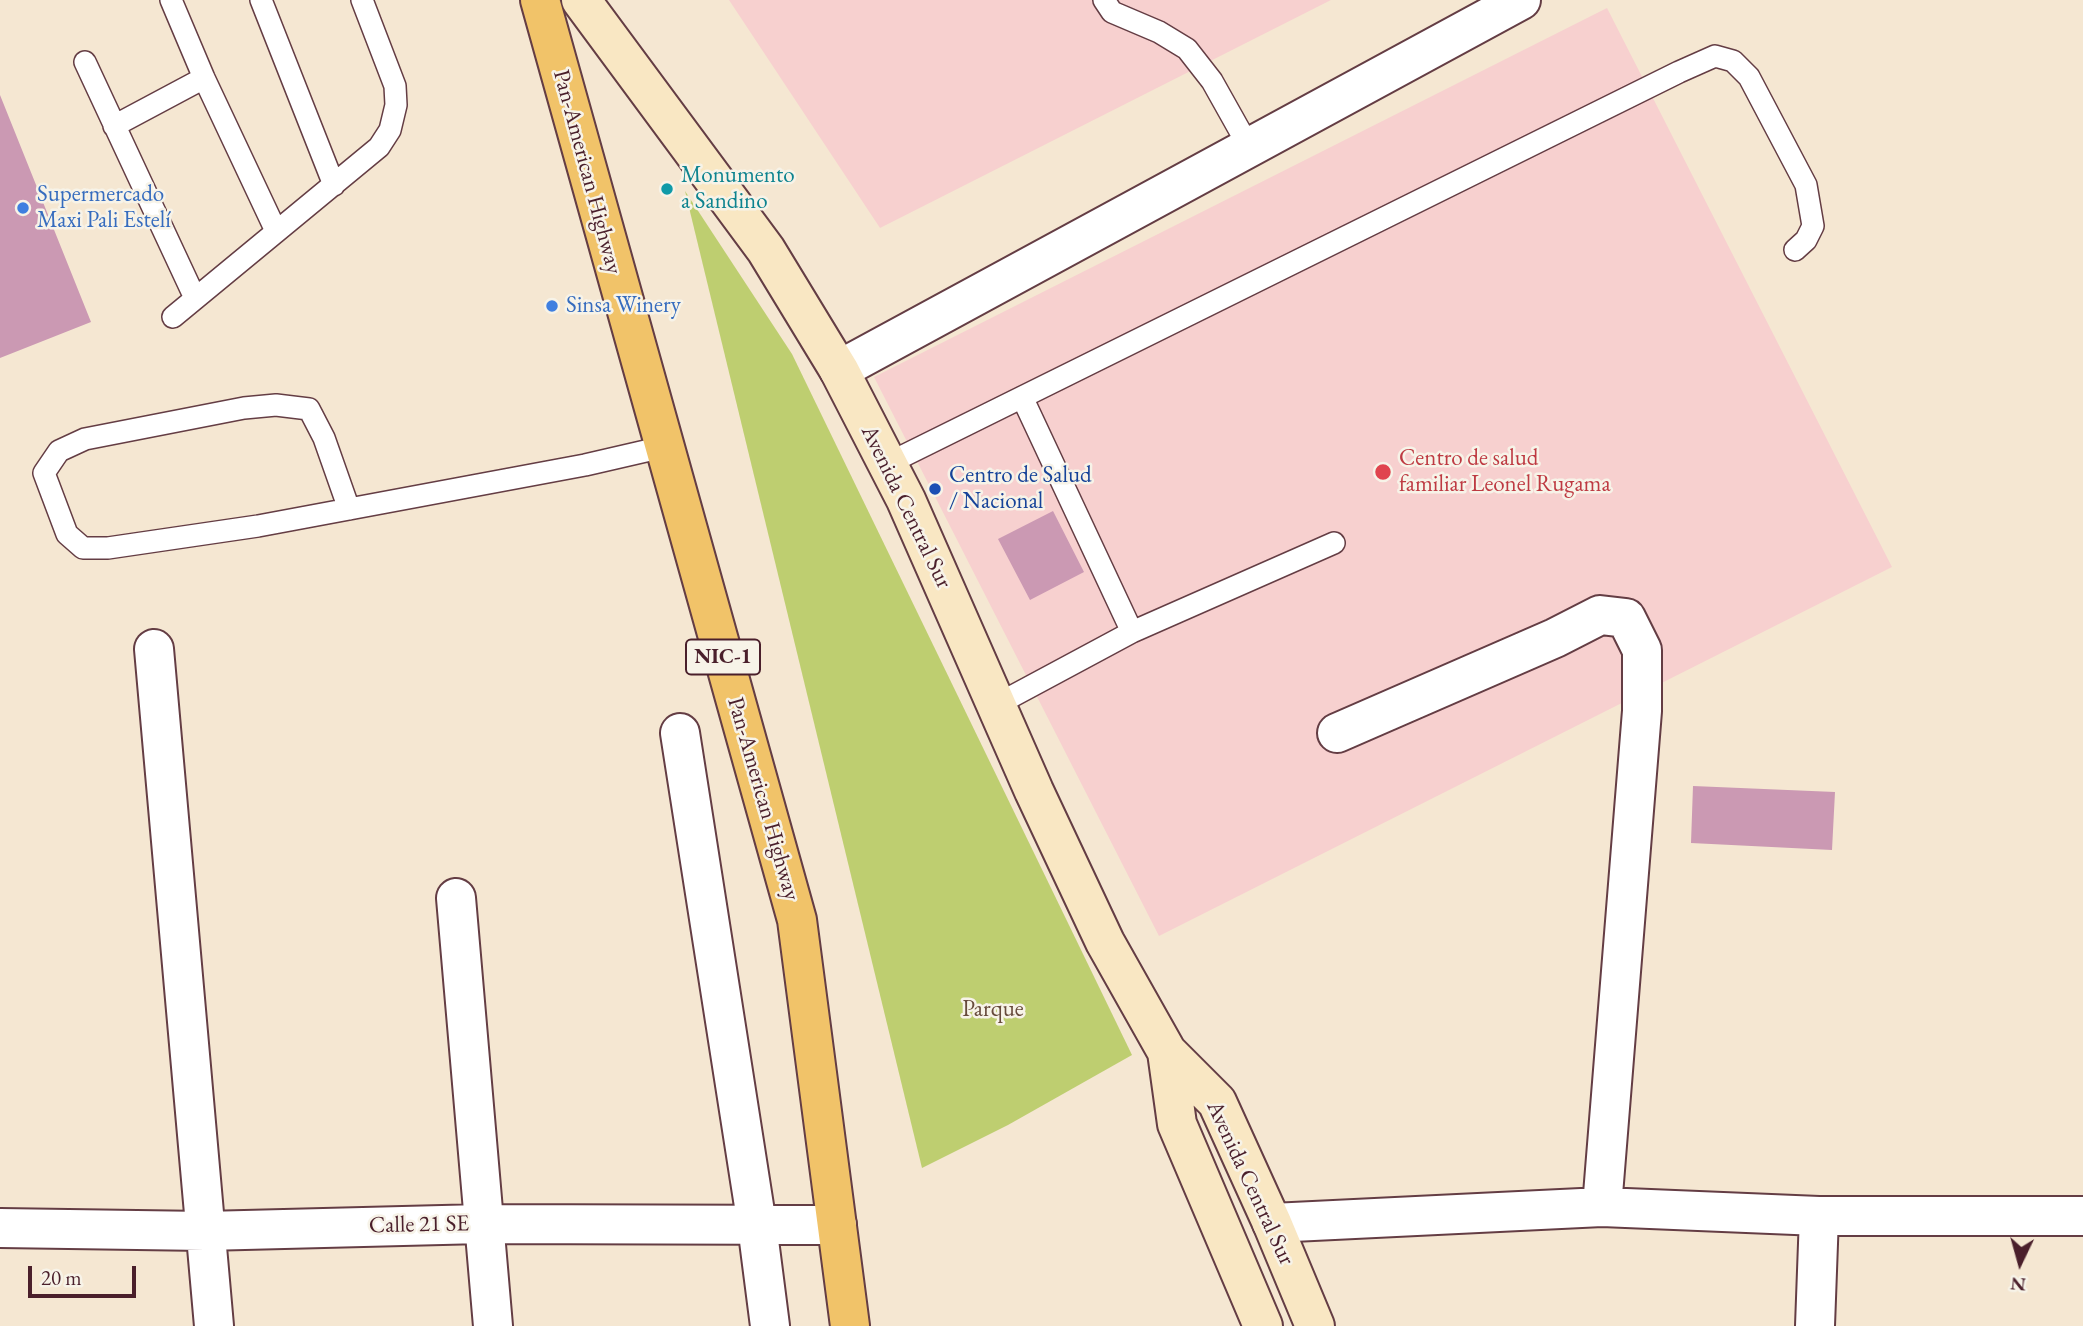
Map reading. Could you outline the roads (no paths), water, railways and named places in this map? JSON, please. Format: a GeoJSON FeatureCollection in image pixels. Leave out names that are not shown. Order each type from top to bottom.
{"type":"FeatureCollection","features":[{"type":"Feature","properties":{"kind":"highway","name":"Pan-American Highway"},"geometry":{"type":"LineString","coordinates":[[540,0],[797,920],[850,1326]]}},
{"type":"Feature","properties":{"kind":"street","name":"Avenida Central Sur"},"geometry":{"type":"LineString","coordinates":[[581,0],[766,250],[839,370],[906,500],[1105,942],[1167,1052],[1217,1102],[1315,1326]]}},
{"type":"Feature","properties":{"kind":"street"},"geometry":{"type":"LineString","coordinates":[[839,370],[1521,0]]}},
{"type":"Feature","properties":{"kind":"street"},"geometry":{"type":"LineString","coordinates":[[1336,733],[1555,638],[1600,615],[1626,618],[1642,650],[1642,711],[1602,1207]]}},
{"type":"Feature","properties":{"kind":"street"},"geometry":{"type":"LineString","coordinates":[[155,649],[214,1326]]}},
{"type":"Feature","properties":{"kind":"street"},"geometry":{"type":"LineString","coordinates":[[680,733],[757,1225],[770,1326]]}},
{"type":"Feature","properties":{"kind":"street"},"geometry":{"type":"LineString","coordinates":[[456,898],[482,1224],[493,1326]]}},
{"type":"Feature","properties":{"kind":"street","name":"Avenida Central Sur"},"geometry":{"type":"LineString","coordinates":[[1167,1052],[1177,1124],[1264,1326]]}},
{"type":"Feature","properties":{"kind":"street"},"geometry":{"type":"LineString","coordinates":[[1272,1223],[1602,1207],[1819,1216],[2083,1216]]}},
{"type":"Feature","properties":{"kind":"street"},"geometry":{"type":"LineString","coordinates":[[1815,1326],[1819,1216]]}},
{"type":"Feature","properties":{"kind":"street","name":"Calle 21 SE"},"geometry":{"type":"LineString","coordinates":[[0,1228],[205,1231],[482,1224],[837,1225]]}},
{"type":"Feature","properties":{"kind":"lane"},"geometry":{"type":"LineString","coordinates":[[171,0],[204,78],[276,231]]}},
{"type":"Feature","properties":{"kind":"lane"},"geometry":{"type":"LineString","coordinates":[[261,0],[334,184]]}},
{"type":"Feature","properties":{"kind":"lane"},"geometry":{"type":"LineString","coordinates":[[173,317],[379,147],[390,130],[396,106],[396,86],[362,0]]}},
{"type":"Feature","properties":{"kind":"lane"},"geometry":{"type":"LineString","coordinates":[[1104,0],[1112,12],[1159,32],[1187,49],[1212,81],[1249,148]]}},
{"type":"Feature","properties":{"kind":"lane"},"geometry":{"type":"LineString","coordinates":[[887,464],[1715,56],[1733,61],[1749,77],[1806,185],[1813,226],[1806,240],[1795,250]]}},
{"type":"Feature","properties":{"kind":"lane"},"geometry":{"type":"LineString","coordinates":[[85,62],[195,298]]}},
{"type":"Feature","properties":{"kind":"lane"},"geometry":{"type":"LineString","coordinates":[[114,126],[204,78]]}},
{"type":"Feature","properties":{"kind":"lane"},"geometry":{"type":"LineString","coordinates":[[1022,397],[1132,632]]}},
{"type":"Feature","properties":{"kind":"lane"},"geometry":{"type":"LineString","coordinates":[[349,509],[324,438],[309,409],[276,405],[244,408],[85,439],[59,452],[44,472],[68,534],[83,548],[108,548],[258,526],[585,465],[663,447]]}},
{"type":"Feature","properties":{"kind":"lane"},"geometry":{"type":"LineString","coordinates":[[996,705],[1132,632],[1334,543]]}},
{"type":"Feature","properties":{"kind":"place","name":"Monumento a Sandino"},"geometry":{"type":"Point","coordinates":[667,189]}},
{"type":"Feature","properties":{"kind":"place","name":"Supermercado Maxi Pali Estelí"},"geometry":{"type":"Point","coordinates":[23,208]}},
{"type":"Feature","properties":{"kind":"place","name":"Sinsa Winery"},"geometry":{"type":"Point","coordinates":[552,306]}},
{"type":"Feature","properties":{"kind":"place","name":"Centro de salud familiar Leonel Rugama"},"geometry":{"type":"Point","coordinates":[1383,472]}},
{"type":"Feature","properties":{"kind":"place","name":"Centro de Salud / Nacional"},"geometry":{"type":"Point","coordinates":[935,489]}},
{"type":"Feature","properties":{"kind":"park label","name":"Parque"},"geometry":{"type":"Point","coordinates":[993,1010]}}]}
